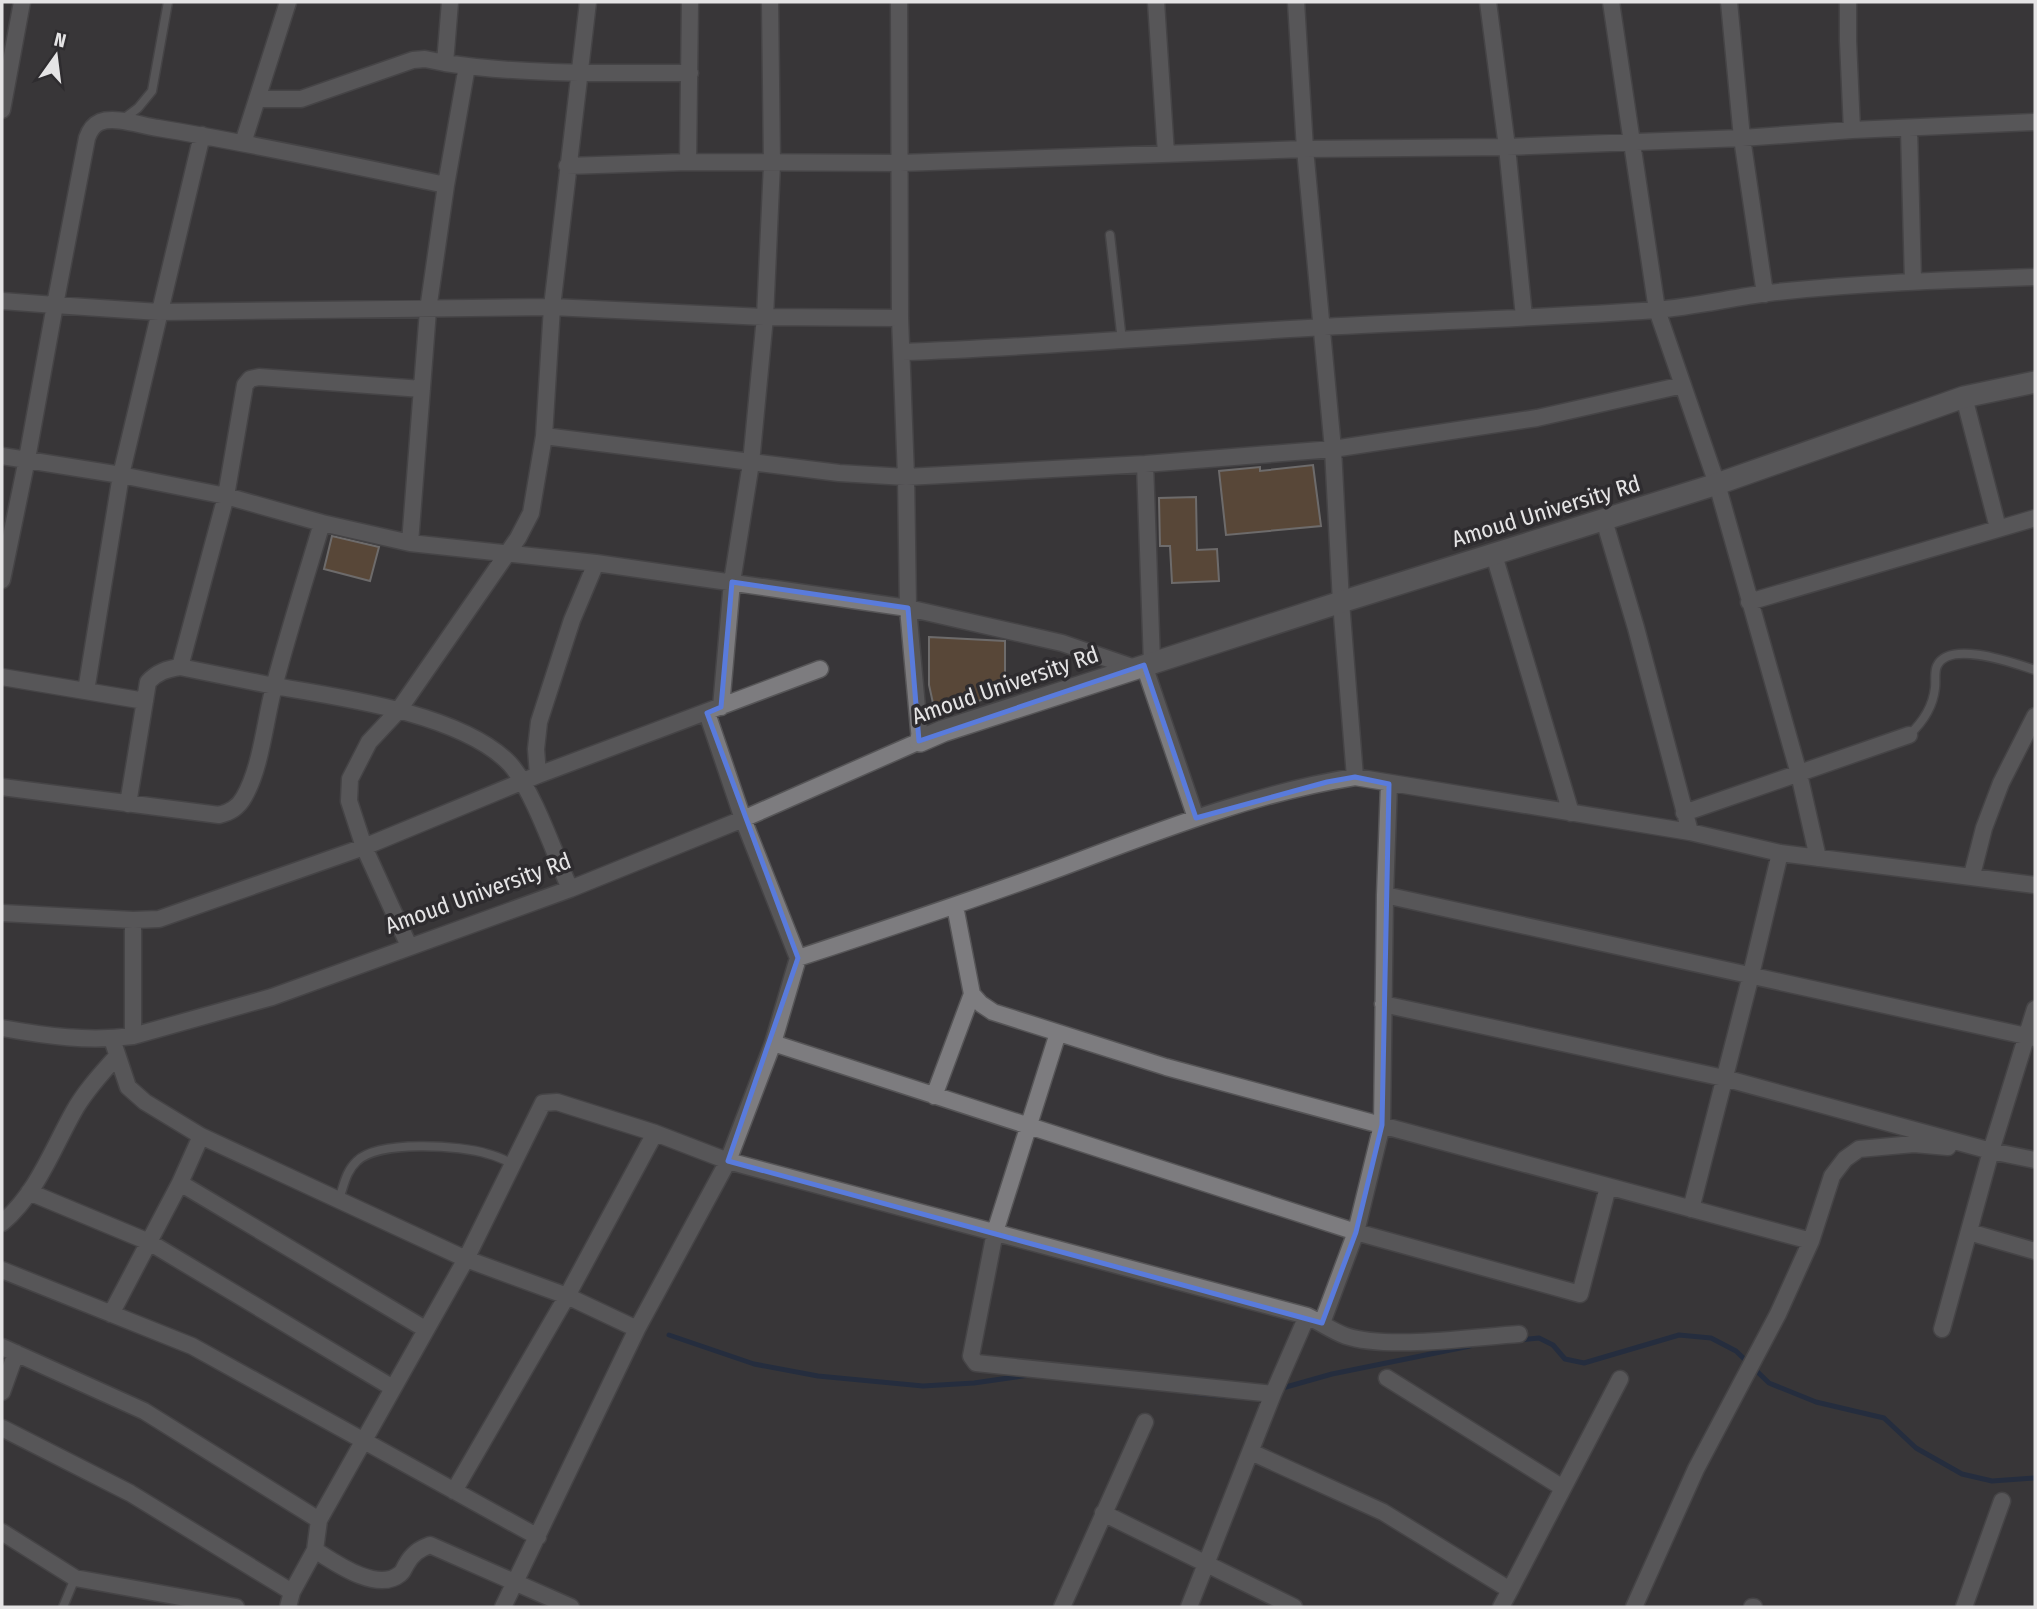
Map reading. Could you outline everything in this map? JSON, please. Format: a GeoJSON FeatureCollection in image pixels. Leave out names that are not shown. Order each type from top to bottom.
{"type":"FeatureCollection","features":[{"type":"Feature","properties":{"kind":"street"},"geometry":{"type":"LineString","coordinates":[[2,110],[10,20],[22,2]]}},
{"type":"Feature","properties":{"kind":"street"},"geometry":{"type":"LineString","coordinates":[[243,142],[288,2]]}},
{"type":"Feature","properties":{"kind":"street"},"geometry":{"type":"LineString","coordinates":[[445,63],[450,2]]}},
{"type":"Feature","properties":{"kind":"street"},"geometry":{"type":"LineString","coordinates":[[409,946],[364,847],[349,801],[350,779],[369,742],[398,711],[518,538],[531,513],[544,436],[552,307],[587,2]]}},
{"type":"Feature","properties":{"kind":"street"},"geometry":{"type":"LineString","coordinates":[[688,162],[690,2]]}},
{"type":"Feature","properties":{"kind":"street"},"geometry":{"type":"LineString","coordinates":[[503,1607],[637,1329],[728,1161],[773,1043],[798,958],[743,819],[714,710],[751,463],[765,317],[772,164],[770,2]]}},
{"type":"Feature","properties":{"kind":"street"},"geometry":{"type":"LineString","coordinates":[[899,2],[900,318],[908,608],[920,741]]}},
{"type":"Feature","properties":{"kind":"street"},"geometry":{"type":"LineString","coordinates":[[1156,2],[1166,154]]}},
{"type":"Feature","properties":{"kind":"street"},"geometry":{"type":"LineString","coordinates":[[1296,2],[1305,149],[1334,449],[1341,602],[1355,778]]}},
{"type":"Feature","properties":{"kind":"street"},"geometry":{"type":"LineString","coordinates":[[1488,2],[1507,147],[1524,317]]}},
{"type":"Feature","properties":{"kind":"street"},"geometry":{"type":"LineString","coordinates":[[1611,2],[1657,310],[1717,484],[1799,774],[1818,858]]}},
{"type":"Feature","properties":{"kind":"street"},"geometry":{"type":"LineString","coordinates":[[1729,2],[1742,138],[1765,294]]}},
{"type":"Feature","properties":{"kind":"street"},"geometry":{"type":"LineString","coordinates":[[1848,2],[1847,41],[1852,130]]}},
{"type":"Feature","properties":{"kind":"street"},"geometry":{"type":"LineString","coordinates":[[257,100],[301,99],[413,60],[425,59],[467,66],[578,72],[690,73]]}},
{"type":"Feature","properties":{"kind":"street"},"geometry":{"type":"LineString","coordinates":[[410,543],[428,310],[467,66]]}},
{"type":"Feature","properties":{"kind":"street"},"geometry":{"type":"LineString","coordinates":[[2,580],[87,138],[91,130],[100,122],[128,121],[243,142],[446,185]]}},
{"type":"Feature","properties":{"kind":"street"},"geometry":{"type":"LineString","coordinates":[[567,166],[688,162],[901,163],[1305,149],[1507,147],[1742,138],[2035,122]]}},
{"type":"Feature","properties":{"kind":"street"},"geometry":{"type":"LineString","coordinates":[[1909,129],[1913,281]]}},
{"type":"Feature","properties":{"kind":"street"},"geometry":{"type":"LineString","coordinates":[[86,691],[121,475],[202,135]]}},
{"type":"Feature","properties":{"kind":"street"},"geometry":{"type":"LineString","coordinates":[[902,352],[1657,310],[1765,294],[1913,281],[2035,277]]}},
{"type":"Feature","properties":{"kind":"street"},"geometry":{"type":"LineString","coordinates":[[2,301],[159,312],[552,307],[765,317],[900,318]]}},
{"type":"Feature","properties":{"kind":"street"},"geometry":{"type":"LineString","coordinates":[[180,667],[226,496],[245,385],[250,379],[259,377],[422,389]]}},
{"type":"Feature","properties":{"kind":"street","name":"Amoud University Rd"},"geometry":{"type":"LineString","coordinates":[[2,1028],[75,1039],[112,1039],[133,1036],[272,997],[570,889],[743,819],[943,731],[1717,484],[1964,397],[2035,383]]}},
{"type":"Feature","properties":{"kind":"street"},"geometry":{"type":"LineString","coordinates":[[544,436],[839,473],[906,477],[1145,464],[1334,449],[1537,418],[1683,385]]}},
{"type":"Feature","properties":{"kind":"street"},"geometry":{"type":"LineString","coordinates":[[1964,397],[1998,528]]}},
{"type":"Feature","properties":{"kind":"street"},"geometry":{"type":"LineString","coordinates":[[2,456],[121,475],[226,496],[322,523],[410,543],[596,563],[908,608],[1062,643],[1144,665]]}},
{"type":"Feature","properties":{"kind":"street"},"geometry":{"type":"LineString","coordinates":[[1145,464],[1144,665],[1196,818]]}},
{"type":"Feature","properties":{"kind":"street"},"geometry":{"type":"LineString","coordinates":[[1749,603],[2035,518]]}},
{"type":"Feature","properties":{"kind":"street"},"geometry":{"type":"LineString","coordinates":[[1604,520],[1636,628],[1690,832]]}},
{"type":"Feature","properties":{"kind":"street"},"geometry":{"type":"LineString","coordinates":[[2,787],[219,814],[230,812],[239,806],[261,751],[274,685],[322,523]]}},
{"type":"Feature","properties":{"kind":"street"},"geometry":{"type":"LineString","coordinates":[[1494,555],[1571,813]]}},
{"type":"Feature","properties":{"kind":"street"},"geometry":{"type":"LineString","coordinates":[[570,889],[530,778],[539,722],[572,620],[596,563]]}},
{"type":"Feature","properties":{"kind":"street"},"geometry":{"type":"LineString","coordinates":[[128,804],[148,682],[155,675],[180,667],[346,697],[436,722],[493,750],[530,778]]}},
{"type":"Feature","properties":{"kind":"street"},"geometry":{"type":"LineString","coordinates":[[2,913],[159,919],[364,847],[530,778],[820,669]]}},
{"type":"Feature","properties":{"kind":"street"},"geometry":{"type":"LineString","coordinates":[[2,677],[145,701]]}},
{"type":"Feature","properties":{"kind":"street"},"geometry":{"type":"LineString","coordinates":[[1972,875],[1984,828],[2001,783],[2035,716]]}},
{"type":"Feature","properties":{"kind":"street"},"geometry":{"type":"LineString","coordinates":[[1684,813],[1909,735]]}},
{"type":"Feature","properties":{"kind":"street"},"geometry":{"type":"LineString","coordinates":[[798,958],[956,906],[1196,818],[1326,782],[1355,778],[1690,832],[1780,853],[2035,885]]}},
{"type":"Feature","properties":{"kind":"street"},"geometry":{"type":"LineString","coordinates":[[1322,1323],[1356,1232],[1382,1125],[1385,895],[1390,784]]}},
{"type":"Feature","properties":{"kind":"street"},"geometry":{"type":"LineString","coordinates":[[1690,1209],[1780,853]]}},
{"type":"Feature","properties":{"kind":"street"},"geometry":{"type":"LineString","coordinates":[[1385,895],[2031,1037]]}},
{"type":"Feature","properties":{"kind":"street"},"geometry":{"type":"LineString","coordinates":[[934,1097],[972,994],[956,906]]}},
{"type":"Feature","properties":{"kind":"street"},"geometry":{"type":"LineString","coordinates":[[133,920],[133,1036]]}},
{"type":"Feature","properties":{"kind":"street"},"geometry":{"type":"LineString","coordinates":[[972,994],[993,1012],[1166,1067],[1811,1241]]}},
{"type":"Feature","properties":{"kind":"street"},"geometry":{"type":"LineString","coordinates":[[1383,1004],[1724,1078],[1991,1151],[2035,1160]]}},
{"type":"Feature","properties":{"kind":"street"},"geometry":{"type":"LineString","coordinates":[[1942,1329],[1991,1151],[2031,1037],[2035,1009]]}},
{"type":"Feature","properties":{"kind":"street"},"geometry":{"type":"LineString","coordinates":[[1058,1033],[995,1232],[971,1356],[976,1363],[1273,1394]]}},
{"type":"Feature","properties":{"kind":"street"},"geometry":{"type":"LineString","coordinates":[[112,1039],[128,1087],[145,1102],[201,1136],[466,1259],[567,1296],[637,1329]]}},
{"type":"Feature","properties":{"kind":"street"},"geometry":{"type":"LineString","coordinates":[[773,1043],[1356,1232],[1580,1294],[1608,1187]]}},
{"type":"Feature","properties":{"kind":"street"},"geometry":{"type":"LineString","coordinates":[[2,1223],[47,1168],[75,1109],[117,1055]]}},
{"type":"Feature","properties":{"kind":"street"},"geometry":{"type":"LineString","coordinates":[[2,1428],[131,1493],[290,1600],[315,1550],[319,1520],[466,1259],[543,1103],[557,1102],[655,1133],[728,1161],[1307,1316],[1343,1335],[1364,1341],[1404,1342],[1519,1334]]}},
{"type":"Feature","properties":{"kind":"street"},"geometry":{"type":"LineString","coordinates":[[454,1491],[567,1296],[655,1133]]}},
{"type":"Feature","properties":{"kind":"street"},"geometry":{"type":"LineString","coordinates":[[111,1314],[180,1183],[201,1136]]}},
{"type":"Feature","properties":{"kind":"street"},"geometry":{"type":"LineString","coordinates":[[1634,1607],[1696,1469],[1778,1314],[1811,1241],[1832,1176],[1845,1159],[1859,1149],[1914,1144],[1991,1151]]}},
{"type":"Feature","properties":{"kind":"street"},"geometry":{"type":"LineString","coordinates":[[180,1183],[425,1329]]}},
{"type":"Feature","properties":{"kind":"street"},"geometry":{"type":"LineString","coordinates":[[29,1192],[149,1242],[393,1388]]}},
{"type":"Feature","properties":{"kind":"street"},"geometry":{"type":"LineString","coordinates":[[1969,1232],[2035,1251]]}},
{"type":"Feature","properties":{"kind":"street"},"geometry":{"type":"LineString","coordinates":[[2,1270],[192,1346],[538,1537]]}},
{"type":"Feature","properties":{"kind":"street"},"geometry":{"type":"LineString","coordinates":[[1189,1607],[1273,1394],[1307,1316]]}},
{"type":"Feature","properties":{"kind":"street"},"geometry":{"type":"LineString","coordinates":[[2,1392],[9,1350],[144,1411],[319,1520]]}},
{"type":"Feature","properties":{"kind":"street"},"geometry":{"type":"LineString","coordinates":[[1387,1378],[1563,1488]]}},
{"type":"Feature","properties":{"kind":"street"},"geometry":{"type":"LineString","coordinates":[[1502,1607],[1620,1379]]}},
{"type":"Feature","properties":{"kind":"street"},"geometry":{"type":"LineString","coordinates":[[1062,1607],[1146,1422]]}},
{"type":"Feature","properties":{"kind":"street"},"geometry":{"type":"LineString","coordinates":[[1251,1452],[1383,1512],[1510,1590]]}},
{"type":"Feature","properties":{"kind":"street"},"geometry":{"type":"LineString","coordinates":[[1964,1607],[2003,1501]]}},
{"type":"Feature","properties":{"kind":"street"},"geometry":{"type":"LineString","coordinates":[[1103,1513],[1294,1607]]}},
{"type":"Feature","properties":{"kind":"street"},"geometry":{"type":"LineString","coordinates":[[2,1532],[75,1578],[236,1607]]}},
{"type":"Feature","properties":{"kind":"street"},"geometry":{"type":"LineString","coordinates":[[315,1550],[363,1577],[385,1579],[400,1574],[418,1549],[430,1545],[571,1607]]}},
{"type":"Feature","properties":{"kind":"lane"},"geometry":{"type":"LineString","coordinates":[[119,121],[138,108],[152,91],[168,2]]}},
{"type":"Feature","properties":{"kind":"lane"},"geometry":{"type":"LineString","coordinates":[[1110,234],[1122,341]]}},
{"type":"Feature","properties":{"kind":"lane"},"geometry":{"type":"LineString","coordinates":[[1909,735],[1927,714],[1935,690],[1936,667],[1942,659],[1957,654],[1988,655],[2035,670]]}},
{"type":"Feature","properties":{"kind":"lane"},"geometry":{"type":"LineString","coordinates":[[339,1199],[349,1170],[359,1158],[373,1151],[447,1147],[487,1153],[513,1164]]}},
{"type":"Feature","properties":{"kind":"lane"},"geometry":{"type":"LineString","coordinates":[[63,1607],[75,1578]]}},
{"type":"Feature","properties":{"kind":"highlighted area"},"geometry":{"type":"Polygon","coordinates":[[[732,582],[908,608],[919,741],[1144,665],[1196,818],[1327,782],[1355,777],[1389,784],[1382,1125],[1356,1232],[1322,1323],[728,1161],[798,958],[707,713],[721,707],[732,582]]]}},
{"type":"Feature","properties":{"kind":"building"},"geometry":{"type":"Polygon","coordinates":[[[1313,465],[1321,526],[1226,535],[1219,471],[1260,467],[1260,471],[1313,465]]]}},
{"type":"Feature","properties":{"kind":"building"},"geometry":{"type":"Polygon","coordinates":[[[1196,497],[1197,550],[1217,549],[1219,581],[1172,583],[1170,546],[1160,546],[1159,498],[1196,497]]]}},
{"type":"Feature","properties":{"kind":"building"},"geometry":{"type":"Polygon","coordinates":[[[332,536],[379,547],[370,581],[324,569],[332,536]]]}},
{"type":"Feature","properties":{"kind":"building"},"geometry":{"type":"Polygon","coordinates":[[[929,637],[1005,641],[1005,691],[936,717],[929,685],[929,637]]]}},
{"type":"Feature","properties":{"kind":"waterway"},"geometry":{"type":"LineString","coordinates":[[669,1335],[754,1364],[818,1376],[923,1386],[974,1383],[1029,1375]]}},
{"type":"Feature","properties":{"kind":"waterway"},"geometry":{"type":"LineString","coordinates":[[1518,1340],[1539,1338],[1553,1345],[1565,1359],[1584,1363],[1679,1335],[1711,1338],[1736,1351],[1769,1383],[1816,1402],[1884,1418],[1916,1448],[1962,1474],[1992,1481],[2035,1478]]}},
{"type":"Feature","properties":{"kind":"waterway"},"geometry":{"type":"LineString","coordinates":[[1279,1389],[1332,1374],[1470,1346]]}},
{"type":"Feature","properties":{"kind":"waterway"},"geometry":{"type":"LineString","coordinates":[[1195,1393],[1224,1396]]}}]}
